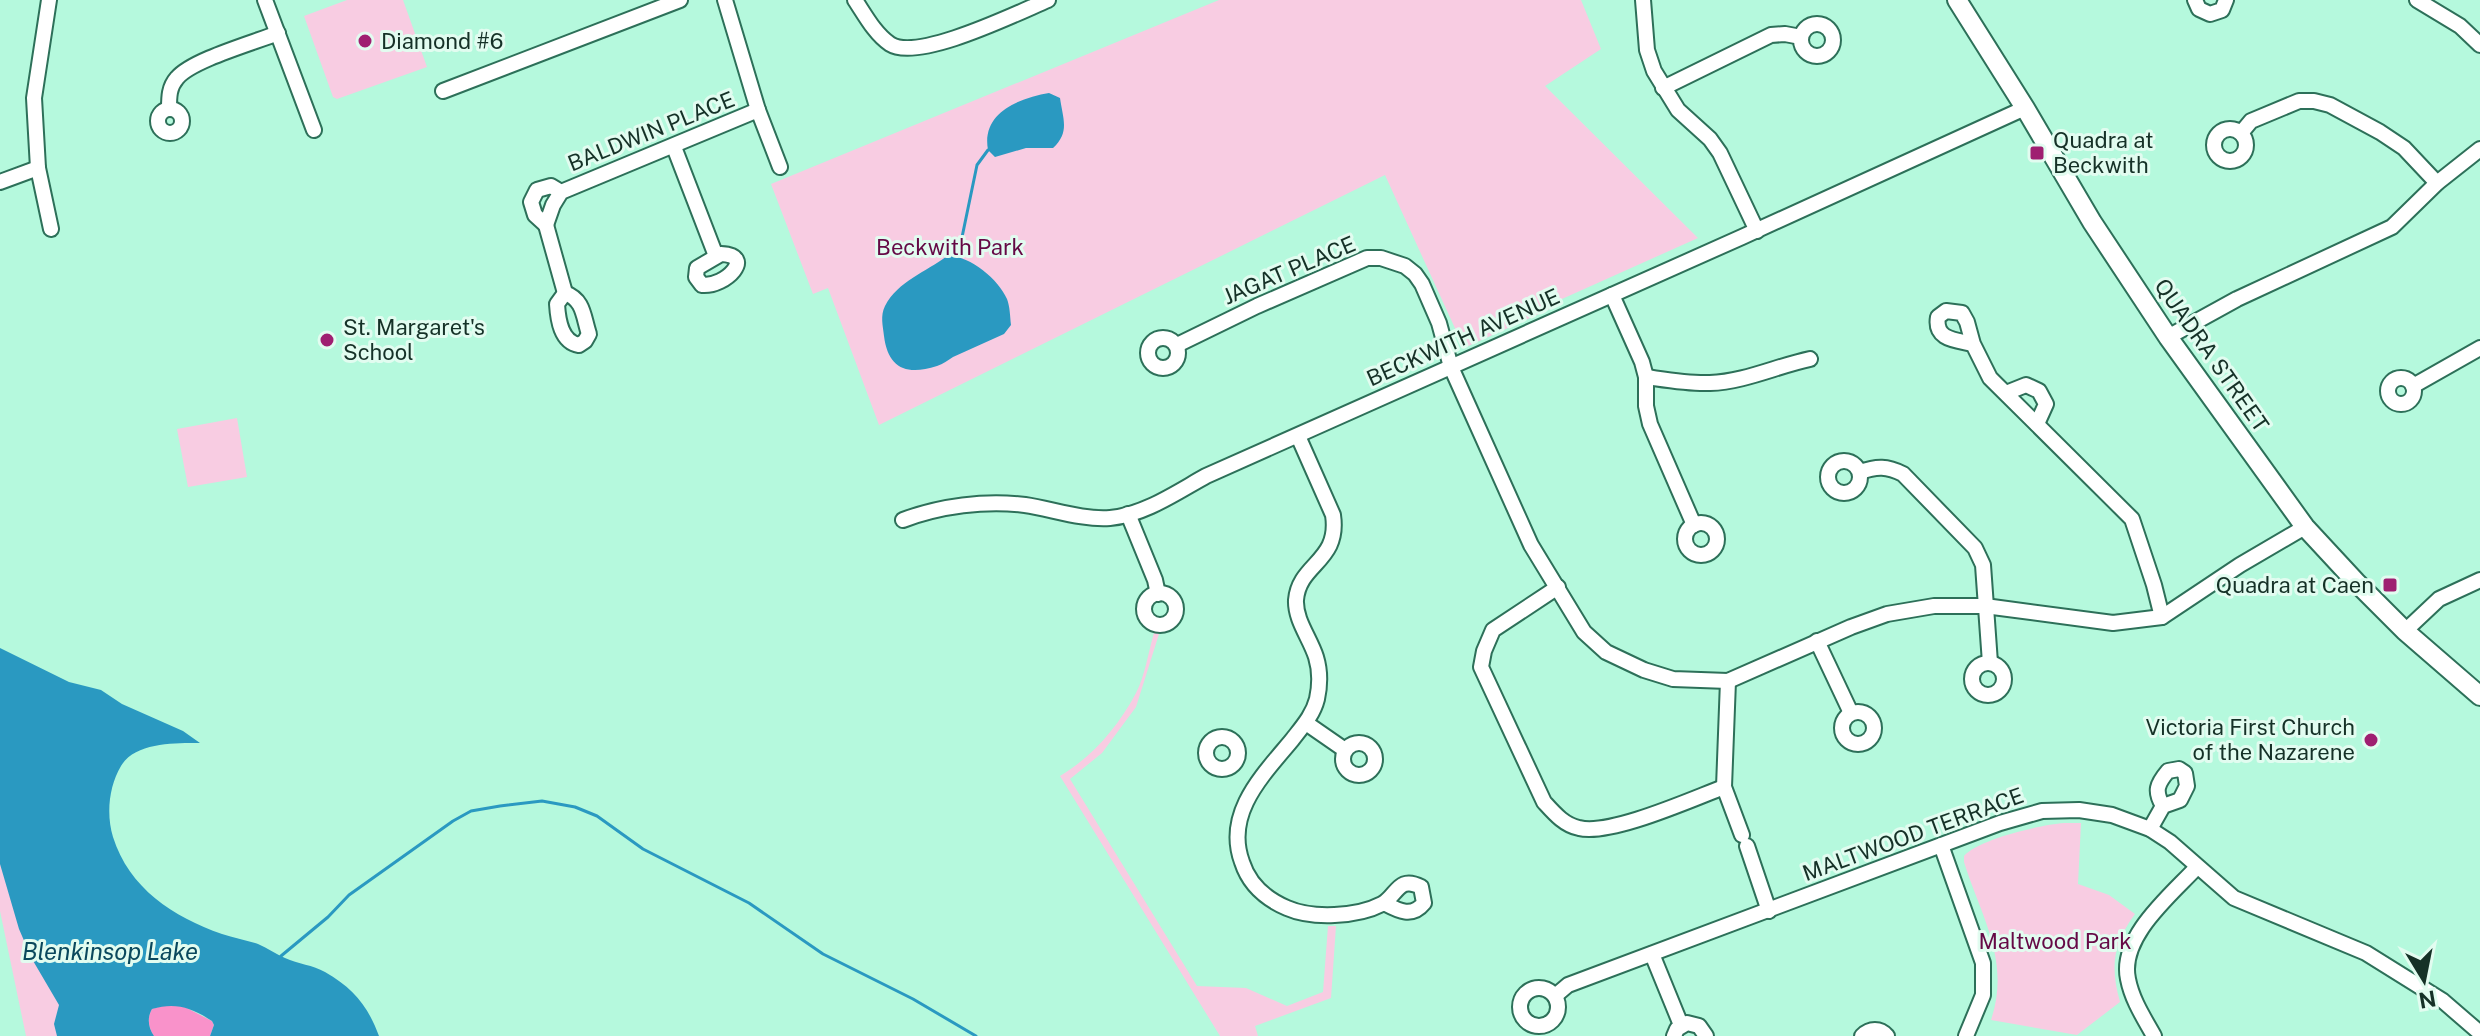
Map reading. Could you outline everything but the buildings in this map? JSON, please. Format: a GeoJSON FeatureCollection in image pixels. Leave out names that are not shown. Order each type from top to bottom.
{"type":"FeatureCollection","features":[{"type":"Feature","properties":{"kind":"main road","name":"QUADRA STREET"},"geometry":{"type":"LineString","coordinates":[[1957,0],[2092,222],[2168,337],[2305,527],[2405,631],[2480,696]]}},
{"type":"Feature","properties":{"kind":"street"},"geometry":{"type":"LineString","coordinates":[[49,0],[35,87],[35,140],[51,229]]}},
{"type":"Feature","properties":{"kind":"street"},"geometry":{"type":"LineString","coordinates":[[265,0],[314,130]]}},
{"type":"Feature","properties":{"kind":"street"},"geometry":{"type":"LineString","coordinates":[[443,91],[680,0]]}},
{"type":"Feature","properties":{"kind":"street"},"geometry":{"type":"LineString","coordinates":[[725,0],[758,110],[780,167]]}},
{"type":"Feature","properties":{"kind":"street"},"geometry":{"type":"LineString","coordinates":[[855,0],[877,32],[892,45],[909,49],[941,43],[1048,0]]}},
{"type":"Feature","properties":{"kind":"street"},"geometry":{"type":"LineString","coordinates":[[1643,0],[1647,50],[1663,88],[1678,110],[1710,139],[1720,153],[1757,231]]}},
{"type":"Feature","properties":{"kind":"street"},"geometry":{"type":"LineString","coordinates":[[2195,0],[2199,9],[2210,14],[2222,10],[2226,0]]}},
{"type":"Feature","properties":{"kind":"street"},"geometry":{"type":"LineString","coordinates":[[2417,0],[2460,26],[2480,45]]}},
{"type":"Feature","properties":{"kind":"street"},"geometry":{"type":"LineString","coordinates":[[169,109],[172,85],[178,76],[191,67],[278,33]]}},
{"type":"Feature","properties":{"kind":"street"},"geometry":{"type":"LineString","coordinates":[[1663,88],[1771,35],[1801,37]]}},
{"type":"Feature","properties":{"kind":"street"},"geometry":{"type":"LineString","coordinates":[[2241,133],[2251,121],[2283,106],[2299,101],[2330,105],[2404,148],[2437,183]]}},
{"type":"Feature","properties":{"kind":"street","name":"BECKWITH AVENUE"},"geometry":{"type":"LineString","coordinates":[[903,520],[942,509],[972,505],[1022,505],[1111,518],[1150,506],[1206,476],[2025,108]]}},
{"type":"Feature","properties":{"kind":"street","name":"BALDWIN PLACE"},"geometry":{"type":"LineString","coordinates":[[546,225],[561,192],[758,110]]}},
{"type":"Feature","properties":{"kind":"street"},"geometry":{"type":"LineString","coordinates":[[674,147],[716,256]]}},
{"type":"Feature","properties":{"kind":"street"},"geometry":{"type":"LineString","coordinates":[[2168,337],[2237,299],[2392,227],[2437,183],[2480,149]]}},
{"type":"Feature","properties":{"kind":"street"},"geometry":{"type":"LineString","coordinates":[[0,182],[38,168]]}},
{"type":"Feature","properties":{"kind":"street","name":"BALDWIN PLACE"},"geometry":{"type":"LineString","coordinates":[[561,192],[551,186],[537,190],[531,202],[535,215],[546,225],[565,293]]}},
{"type":"Feature","properties":{"kind":"street","name":"JAGAT PLACE"},"geometry":{"type":"LineString","coordinates":[[1177,345],[1367,258],[1381,258],[1405,266],[1422,284],[1439,323],[1451,367],[1531,545],[1584,632],[1606,652],[1644,670],[1673,679],[1728,681]]}},
{"type":"Feature","properties":{"kind":"street"},"geometry":{"type":"LineString","coordinates":[[1612,295],[1642,362],[1650,424],[1694,525]]}},
{"type":"Feature","properties":{"kind":"street"},"geometry":{"type":"LineString","coordinates":[[1973,344],[1990,378],[2132,519],[2162,617]]}},
{"type":"Feature","properties":{"kind":"street"},"geometry":{"type":"LineString","coordinates":[[2413,386],[2480,348]]}},
{"type":"Feature","properties":{"kind":"street"},"geometry":{"type":"LineString","coordinates":[[1646,377],[1710,383],[1734,380],[1810,359]]}},
{"type":"Feature","properties":{"kind":"street"},"geometry":{"type":"LineString","coordinates":[[2006,393],[2026,385],[2039,391],[2046,404],[2037,424]]}},
{"type":"Feature","properties":{"kind":"street"},"geometry":{"type":"LineString","coordinates":[[1298,436],[1335,523],[1330,548],[1303,578],[1296,597],[1299,619],[1316,656],[1319,673],[1317,699],[1306,723],[1259,780],[1243,806],[1237,835],[1242,863],[1255,887],[1287,908],[1308,915],[1345,914],[1384,903]]}},
{"type":"Feature","properties":{"kind":"street"},"geometry":{"type":"LineString","coordinates":[[1860,472],[1877,466],[1903,474],[1975,548],[1983,565],[1990,663]]}},
{"type":"Feature","properties":{"kind":"street"},"geometry":{"type":"LineString","coordinates":[[1128,514],[1158,594]]}},
{"type":"Feature","properties":{"kind":"street"},"geometry":{"type":"LineString","coordinates":[[1769,911],[1724,787],[1728,681],[1887,614],[1934,606],[1985,606],[2113,623],[2162,617],[2240,565],[2305,527]]}},
{"type":"Feature","properties":{"kind":"street"},"geometry":{"type":"LineString","coordinates":[[2405,631],[2439,599],[2480,580]]}},
{"type":"Feature","properties":{"kind":"street"},"geometry":{"type":"LineString","coordinates":[[1558,587],[1493,630],[1481,667],[1544,802],[1558,819],[1580,828],[1610,828],[1724,787]]}},
{"type":"Feature","properties":{"kind":"street"},"geometry":{"type":"LineString","coordinates":[[1817,641],[1851,713]]}},
{"type":"Feature","properties":{"kind":"street"},"geometry":{"type":"LineString","coordinates":[[1306,723],[1345,750]]}},
{"type":"Feature","properties":{"kind":"street"},"geometry":{"type":"LineString","coordinates":[[1234,763],[1259,780]]}},
{"type":"Feature","properties":{"kind":"street"},"geometry":{"type":"LineString","coordinates":[[2150,829],[2163,806]]}},
{"type":"Feature","properties":{"kind":"street","name":"MALTWOOD TERRACE"},"geometry":{"type":"LineString","coordinates":[[1555,996],[1568,985],[2000,823],[2042,811],[2079,810],[2112,815],[2150,829],[2170,842],[2234,898],[2366,953],[2443,1001],[2480,1033]]}},
{"type":"Feature","properties":{"kind":"street"},"geometry":{"type":"LineString","coordinates":[[1941,845],[1983,963],[1983,995],[1966,1036]]}},
{"type":"Feature","properties":{"kind":"street"},"geometry":{"type":"LineString","coordinates":[[2154,1036],[2136,1004],[2127,977],[2130,947],[2144,924],[2197,867]]}},
{"type":"Feature","properties":{"kind":"street"},"geometry":{"type":"LineString","coordinates":[[1652,954],[1678,1030],[1694,1023],[1704,1030],[1706,1036]]}},
{"type":"Feature","properties":{"kind":"street"},"geometry":{"type":"LineString","coordinates":[[1862,1036],[1879,1030],[1887,1036]]}},
{"type":"Feature","properties":{"kind":"green space","name":"Diamond #6"},"geometry":{"type":"Polygon","coordinates":[[[347,0],[403,0],[427,67],[337,99],[333,97],[304,16],[347,0]]]}},
{"type":"Feature","properties":{"kind":"green space","name":"Beckwith Park"},"geometry":{"type":"Polygon","coordinates":[[[1219,0],[1581,0],[1601,49],[1545,86],[1698,238],[1553,303],[1554,307],[1464,348],[1385,175],[879,425],[828,288],[813,294],[771,184],[1219,0]]]}},
{"type":"Feature","properties":{"kind":"green space"},"geometry":{"type":"Polygon","coordinates":[[[237,418],[247,477],[188,487],[177,429],[237,418]]]}},
{"type":"Feature","properties":{"kind":"green space"},"geometry":{"type":"Polygon","coordinates":[[[1154,633],[1159,634],[1136,707],[1102,753],[1070,779],[1197,986],[1246,988],[1287,1006],[1323,992],[1328,926],[1336,926],[1331,998],[1255,1026],[1258,1036],[1220,1036],[1060,776],[1103,740],[1129,706],[1144,672],[1154,633]]]}},
{"type":"Feature","properties":{"kind":"green space","name":"Maltwood Park"},"geometry":{"type":"Polygon","coordinates":[[[2081,823],[2078,884],[2109,895],[2135,914],[2122,935],[2116,956],[2115,977],[2120,1002],[2077,1035],[1991,1020],[1998,978],[1996,958],[1964,862],[1964,856],[1983,844],[2026,830],[2081,823]]]}},
{"type":"Feature","properties":{"kind":"green space"},"geometry":{"type":"Polygon","coordinates":[[[0,848],[218,1036],[26,1036],[0,911],[0,848]]]}},
{"type":"Feature","properties":{"kind":"shaded area"},"geometry":{"type":"Polygon","coordinates":[[[165,1005],[181,1005],[212,1021],[214,1025],[210,1036],[154,1036],[150,1029],[150,1012],[165,1005]]]}},
{"type":"Feature","properties":{"kind":"water"},"geometry":{"type":"Polygon","coordinates":[[[1049,93],[1060,98],[1064,125],[1062,136],[1053,148],[1026,148],[995,157],[988,150],[987,137],[997,117],[1015,103],[1049,93]]]}},
{"type":"Feature","properties":{"kind":"water"},"geometry":{"type":"Polygon","coordinates":[[[947,256],[974,264],[997,284],[1007,299],[1011,325],[1004,334],[937,366],[916,370],[900,367],[886,347],[882,321],[885,306],[905,283],[947,256]]]}},
{"type":"Feature","properties":{"kind":"water","name":"Blenkinsop Lake"},"geometry":{"type":"Polygon","coordinates":[[[0,648],[69,682],[101,690],[122,704],[183,731],[200,743],[146,748],[127,758],[121,766],[111,791],[109,810],[113,837],[120,855],[142,886],[187,919],[222,934],[258,944],[335,978],[358,999],[379,1036],[210,1036],[214,1025],[212,1021],[191,1010],[169,1006],[152,1009],[149,1022],[154,1036],[57,1036],[54,1024],[59,1005],[32,959],[19,929],[0,864],[0,648]]]}},
{"type":"Feature","properties":{"kind":"waterway"},"geometry":{"type":"LineString","coordinates":[[955,256],[961,242],[977,165],[988,150]]}},
{"type":"Feature","properties":{"kind":"waterway"},"geometry":{"type":"LineString","coordinates":[[281,956],[349,895],[453,821],[471,811],[542,801],[575,807],[597,816],[643,849],[749,903],[823,954],[913,999],[976,1036]]}},
{"type":"Feature","properties":{"kind":"place","name":"Diamond #6"},"geometry":{"type":"Point","coordinates":[365,41]}},
{"type":"Feature","properties":{"kind":"place","name":"Quadra at Beckwith"},"geometry":{"type":"Point","coordinates":[2037,153]}},
{"type":"Feature","properties":{"kind":"place","name":"St. Margaret's School"},"geometry":{"type":"Point","coordinates":[327,340]}},
{"type":"Feature","properties":{"kind":"place","name":"Quadra at Caen"},"geometry":{"type":"Point","coordinates":[2390,585]}},
{"type":"Feature","properties":{"kind":"place","name":"Victoria First Church of the Nazarene"},"geometry":{"type":"Point","coordinates":[2371,740]}}]}
